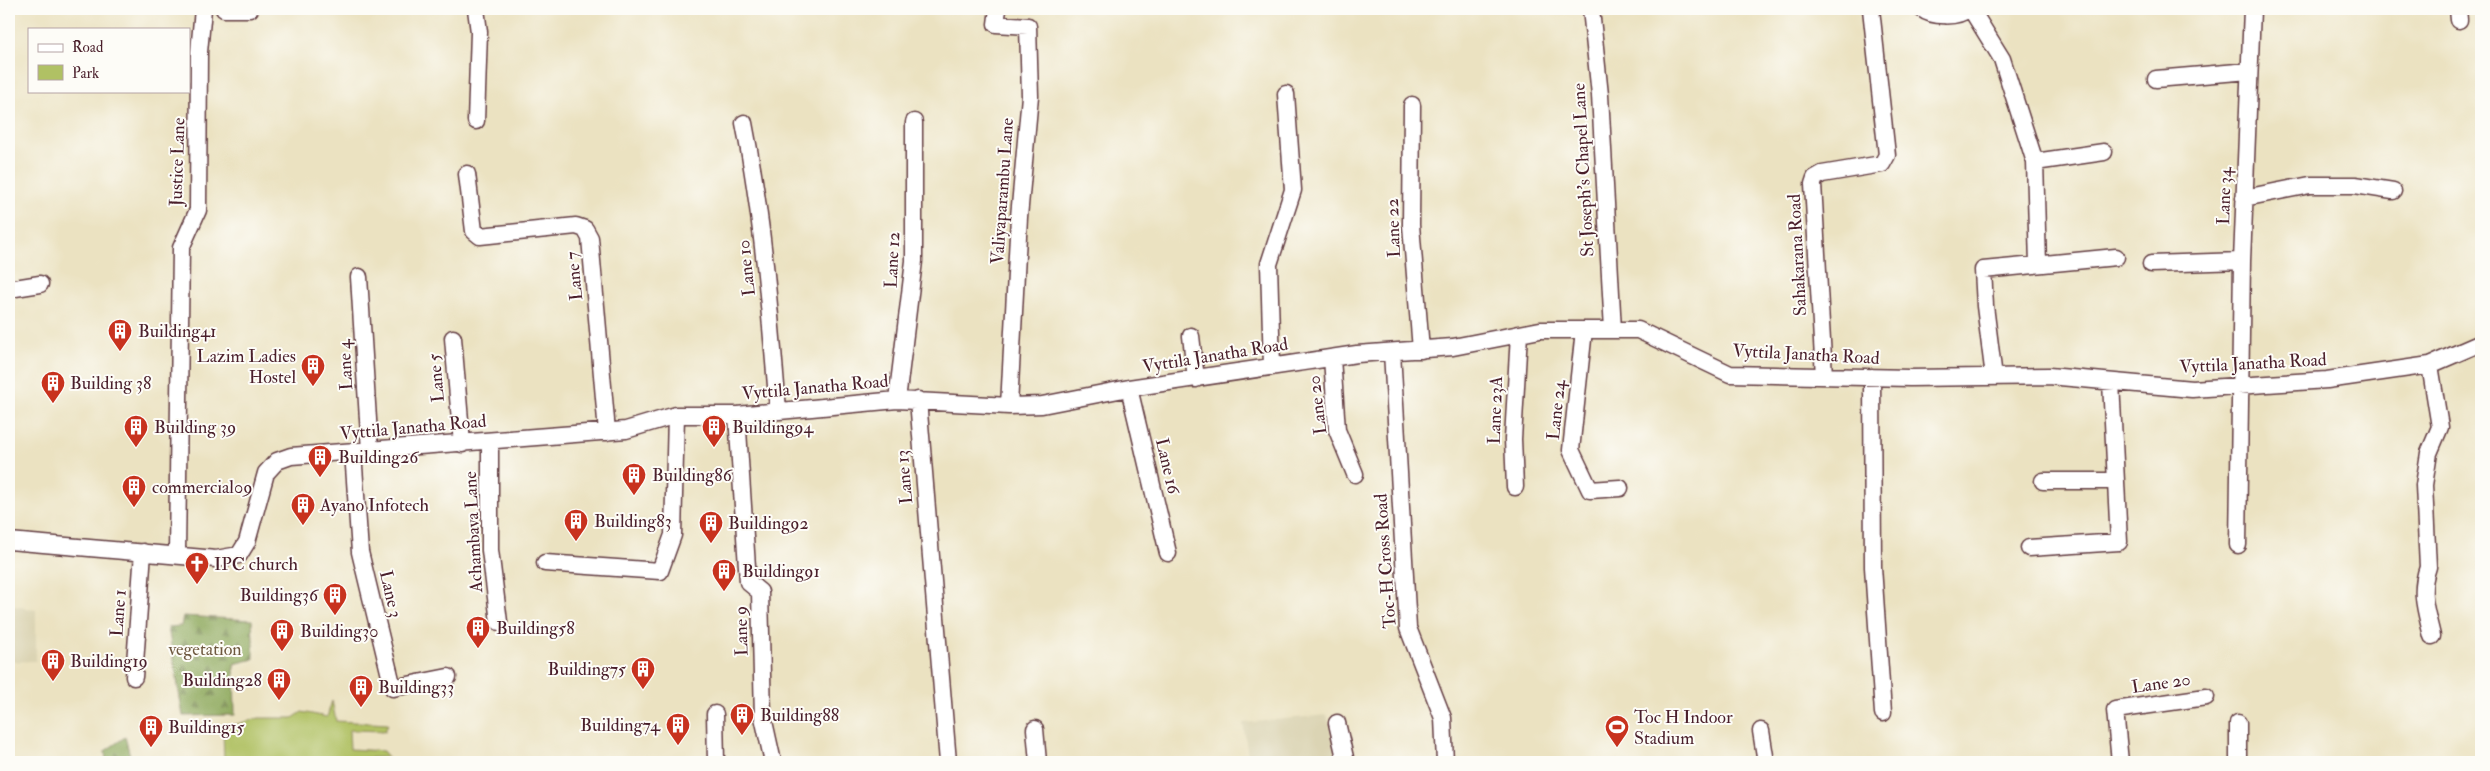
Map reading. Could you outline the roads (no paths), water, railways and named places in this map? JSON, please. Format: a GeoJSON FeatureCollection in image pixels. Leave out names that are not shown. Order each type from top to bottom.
{"type":"FeatureCollection","features":[{"type":"Feature","properties":{"kind":"street","name":"Justice Lane"},"geometry":{"type":"LineString","coordinates":[[177,554],[181,248],[198,210],[200,52],[203,9]]}},
{"type":"Feature","properties":{"kind":"street"},"geometry":{"type":"LineString","coordinates":[[224,9],[250,9]]}},
{"type":"Feature","properties":{"kind":"street"},"geometry":{"type":"LineString","coordinates":[[476,9],[479,32],[476,121]]}},
{"type":"Feature","properties":{"kind":"street","name":"Valiyaparambu Lane"},"geometry":{"type":"LineString","coordinates":[[998,9],[996,24],[1028,26],[1030,96],[1019,217],[1009,406]]}},
{"type":"Feature","properties":{"kind":"street","name":"St Joseph's Chapel Lane"},"geometry":{"type":"LineString","coordinates":[[1591,9],[1600,95],[1613,330]]}},
{"type":"Feature","properties":{"kind":"street","name":"Sahakarana Road"},"geometry":{"type":"LineString","coordinates":[[1824,376],[1812,184],[1815,178],[1822,174],[1882,164],[1887,155],[1871,9]]}},
{"type":"Feature","properties":{"kind":"street"},"geometry":{"type":"LineString","coordinates":[[1922,9],[1927,12],[1946,14],[1960,14],[1969,9],[2002,59],[2035,162],[2038,264]]}},
{"type":"Feature","properties":{"kind":"street","name":"Lane 34"},"geometry":{"type":"LineString","coordinates":[[2238,545],[2242,261],[2252,9]]}},
{"type":"Feature","properties":{"kind":"street"},"geometry":{"type":"LineString","coordinates":[[2156,79],[2249,71]]}},
{"type":"Feature","properties":{"kind":"street"},"geometry":{"type":"LineString","coordinates":[[1272,367],[1269,264],[1293,190],[1286,94]]}},
{"type":"Feature","properties":{"kind":"street","name":"Lane 22"},"geometry":{"type":"LineString","coordinates":[[1412,105],[1411,225],[1420,350]]}},
{"type":"Feature","properties":{"kind":"street","name":"Lane 12"},"geometry":{"type":"LineString","coordinates":[[897,400],[914,261],[914,122]]}},
{"type":"Feature","properties":{"kind":"street","name":"Lane 10"},"geometry":{"type":"LineString","coordinates":[[744,123],[757,190],[766,262],[778,410]]}},
{"type":"Feature","properties":{"kind":"street"},"geometry":{"type":"LineString","coordinates":[[2035,162],[2104,152]]}},
{"type":"Feature","properties":{"kind":"street","name":"Lane 7"},"geometry":{"type":"LineString","coordinates":[[467,174],[474,231],[480,236],[576,226],[585,229],[590,238],[607,432]]}},
{"type":"Feature","properties":{"kind":"street"},"geometry":{"type":"LineString","coordinates":[[2244,198],[2310,185],[2355,184],[2393,192]]}},
{"type":"Feature","properties":{"kind":"street"},"geometry":{"type":"LineString","coordinates":[[1994,377],[1985,306],[1983,270],[2116,256]]}},
{"type":"Feature","properties":{"kind":"street"},"geometry":{"type":"LineString","coordinates":[[2151,264],[2242,261]]}},
{"type":"Feature","properties":{"kind":"street","name":"Lane 4"},"geometry":{"type":"LineString","coordinates":[[359,277],[361,451]]}},
{"type":"Feature","properties":{"kind":"street"},"geometry":{"type":"LineString","coordinates":[[9,289],[40,284]]}},
{"type":"Feature","properties":{"kind":"street","name":"Vyttila Janatha Road"},"geometry":{"type":"LineString","coordinates":[[9,541],[216,558],[238,555],[248,542],[266,473],[277,461],[291,456],[626,430],[676,415],[737,415],[897,400],[1009,406],[1042,405],[1128,388],[1332,358],[1453,347],[1540,330],[1638,330],[1730,374],[1872,377],[2049,376],[2192,389],[2327,380],[2430,366],[2481,343]]}},
{"type":"Feature","properties":{"kind":"street","name":"Lane 24"},"geometry":{"type":"LineString","coordinates":[[1584,330],[1571,450],[1590,490],[1620,488]]}},
{"type":"Feature","properties":{"kind":"street","name":"Lane 23A"},"geometry":{"type":"LineString","coordinates":[[1515,487],[1513,439],[1519,334]]}},
{"type":"Feature","properties":{"kind":"street"},"geometry":{"type":"LineString","coordinates":[[1191,336],[1196,379]]}},
{"type":"Feature","properties":{"kind":"street","name":"Lane 5"},"geometry":{"type":"LineString","coordinates":[[453,338],[462,444]]}},
{"type":"Feature","properties":{"kind":"street","name":"Toc-H Cross Road"},"geometry":{"type":"LineString","coordinates":[[1392,352],[1408,628],[1443,718],[1445,762]]}},
{"type":"Feature","properties":{"kind":"street","name":"Lane 20"},"geometry":{"type":"LineString","coordinates":[[1332,358],[1337,430],[1356,474]]}},
{"type":"Feature","properties":{"kind":"street"},"geometry":{"type":"LineString","coordinates":[[2430,366],[2440,427],[2426,463],[2424,484],[2428,567],[2422,596],[2432,636]]}},
{"type":"Feature","properties":{"kind":"street"},"geometry":{"type":"LineString","coordinates":[[1872,377],[1873,568],[1883,713]]}},
{"type":"Feature","properties":{"kind":"street"},"geometry":{"type":"LineString","coordinates":[[2029,548],[2119,542],[2111,382]]}},
{"type":"Feature","properties":{"kind":"street","name":"Lane 16"},"geometry":{"type":"LineString","coordinates":[[1128,388],[1168,553]]}},
{"type":"Feature","properties":{"kind":"street","name":"Lane 13"},"geometry":{"type":"LineString","coordinates":[[918,400],[948,762]]}},
{"type":"Feature","properties":{"kind":"street"},"geometry":{"type":"LineString","coordinates":[[545,563],[660,571],[673,535],[676,415]]}},
{"type":"Feature","properties":{"kind":"street","name":"Lane 9"},"geometry":{"type":"LineString","coordinates":[[737,415],[748,582],[760,592],[763,717],[773,762]]}},
{"type":"Feature","properties":{"kind":"street","name":"Achambava Lane"},"geometry":{"type":"LineString","coordinates":[[490,441],[490,550],[499,622]]}},
{"type":"Feature","properties":{"kind":"street","name":"Lane 3"},"geometry":{"type":"LineString","coordinates":[[361,451],[360,552],[393,688],[448,677]]}},
{"type":"Feature","properties":{"kind":"street"},"geometry":{"type":"LineString","coordinates":[[2043,481],[2116,481]]}},
{"type":"Feature","properties":{"kind":"street","name":"Lane 1"},"geometry":{"type":"LineString","coordinates":[[134,677],[143,552]]}},
{"type":"Feature","properties":{"kind":"street","name":"Lane 20"},"geometry":{"type":"LineString","coordinates":[[2120,762],[2115,710],[2206,696]]}},
{"type":"Feature","properties":{"kind":"street"},"geometry":{"type":"LineString","coordinates":[[715,714],[716,762]]}},
{"type":"Feature","properties":{"kind":"street"},"geometry":{"type":"LineString","coordinates":[[1337,723],[1346,762]]}},
{"type":"Feature","properties":{"kind":"street"},"geometry":{"type":"LineString","coordinates":[[2238,723],[2238,762]]}},
{"type":"Feature","properties":{"kind":"street"},"geometry":{"type":"LineString","coordinates":[[1035,729],[1038,762]]}},
{"type":"Feature","properties":{"kind":"street"},"geometry":{"type":"LineString","coordinates":[[1762,731],[1766,762]]}},
{"type":"Feature","properties":{"kind":"place","name":"Building41"},"geometry":{"type":"Point","coordinates":[120,352]}},
{"type":"Feature","properties":{"kind":"place","name":"Lazim Ladies Hostel"},"geometry":{"type":"Point","coordinates":[313,387]}},
{"type":"Feature","properties":{"kind":"place","name":"Building 38"},"geometry":{"type":"Point","coordinates":[53,404]}},
{"type":"Feature","properties":{"kind":"place","name":"Building 39"},"geometry":{"type":"Point","coordinates":[136,448]}},
{"type":"Feature","properties":{"kind":"place","name":"Building94"},"geometry":{"type":"Point","coordinates":[714,448]}},
{"type":"Feature","properties":{"kind":"place","name":"Building26"},"geometry":{"type":"Point","coordinates":[320,478]}},
{"type":"Feature","properties":{"kind":"place","name":"Building86"},"geometry":{"type":"Point","coordinates":[634,496]}},
{"type":"Feature","properties":{"kind":"place","name":"commercial09"},"geometry":{"type":"Point","coordinates":[134,508]}},
{"type":"Feature","properties":{"kind":"place","name":"Ayano Infotech"},"geometry":{"type":"Point","coordinates":[303,526]}},
{"type":"Feature","properties":{"kind":"place","name":"Building83"},"geometry":{"type":"Point","coordinates":[576,542]}},
{"type":"Feature","properties":{"kind":"place","name":"Building92"},"geometry":{"type":"Point","coordinates":[711,544]}},
{"type":"Feature","properties":{"kind":"place","name":"IPC church"},"geometry":{"type":"Point","coordinates":[197,585]}},
{"type":"Feature","properties":{"kind":"place","name":"Building91"},"geometry":{"type":"Point","coordinates":[724,592]}},
{"type":"Feature","properties":{"kind":"place","name":"Building36"},"geometry":{"type":"Point","coordinates":[335,616]}},
{"type":"Feature","properties":{"kind":"place","name":"Building58"},"geometry":{"type":"Point","coordinates":[478,649]}},
{"type":"Feature","properties":{"kind":"place","name":"Building30"},"geometry":{"type":"Point","coordinates":[282,652]}},
{"type":"Feature","properties":{"kind":"place","name":"Building19"},"geometry":{"type":"Point","coordinates":[53,682]}},
{"type":"Feature","properties":{"kind":"place","name":"Building75"},"geometry":{"type":"Point","coordinates":[643,690]}},
{"type":"Feature","properties":{"kind":"place","name":"Building28"},"geometry":{"type":"Point","coordinates":[279,701]}},
{"type":"Feature","properties":{"kind":"place","name":"Building33"},"geometry":{"type":"Point","coordinates":[361,708]}},
{"type":"Feature","properties":{"kind":"place","name":"Building88"},"geometry":{"type":"Point","coordinates":[742,736]}},
{"type":"Feature","properties":{"kind":"place","name":"Building74"},"geometry":{"type":"Point","coordinates":[678,746]}},
{"type":"Feature","properties":{"kind":"place","name":"Building15"},"geometry":{"type":"Point","coordinates":[151,748]}},
{"type":"Feature","properties":{"kind":"place","name":"Toc H Indoor Stadium"},"geometry":{"type":"Point","coordinates":[1617,748]}},
{"type":"Feature","properties":{"kind":"park label","name":"vegetation"},"geometry":{"type":"Point","coordinates":[205,649]}}]}
